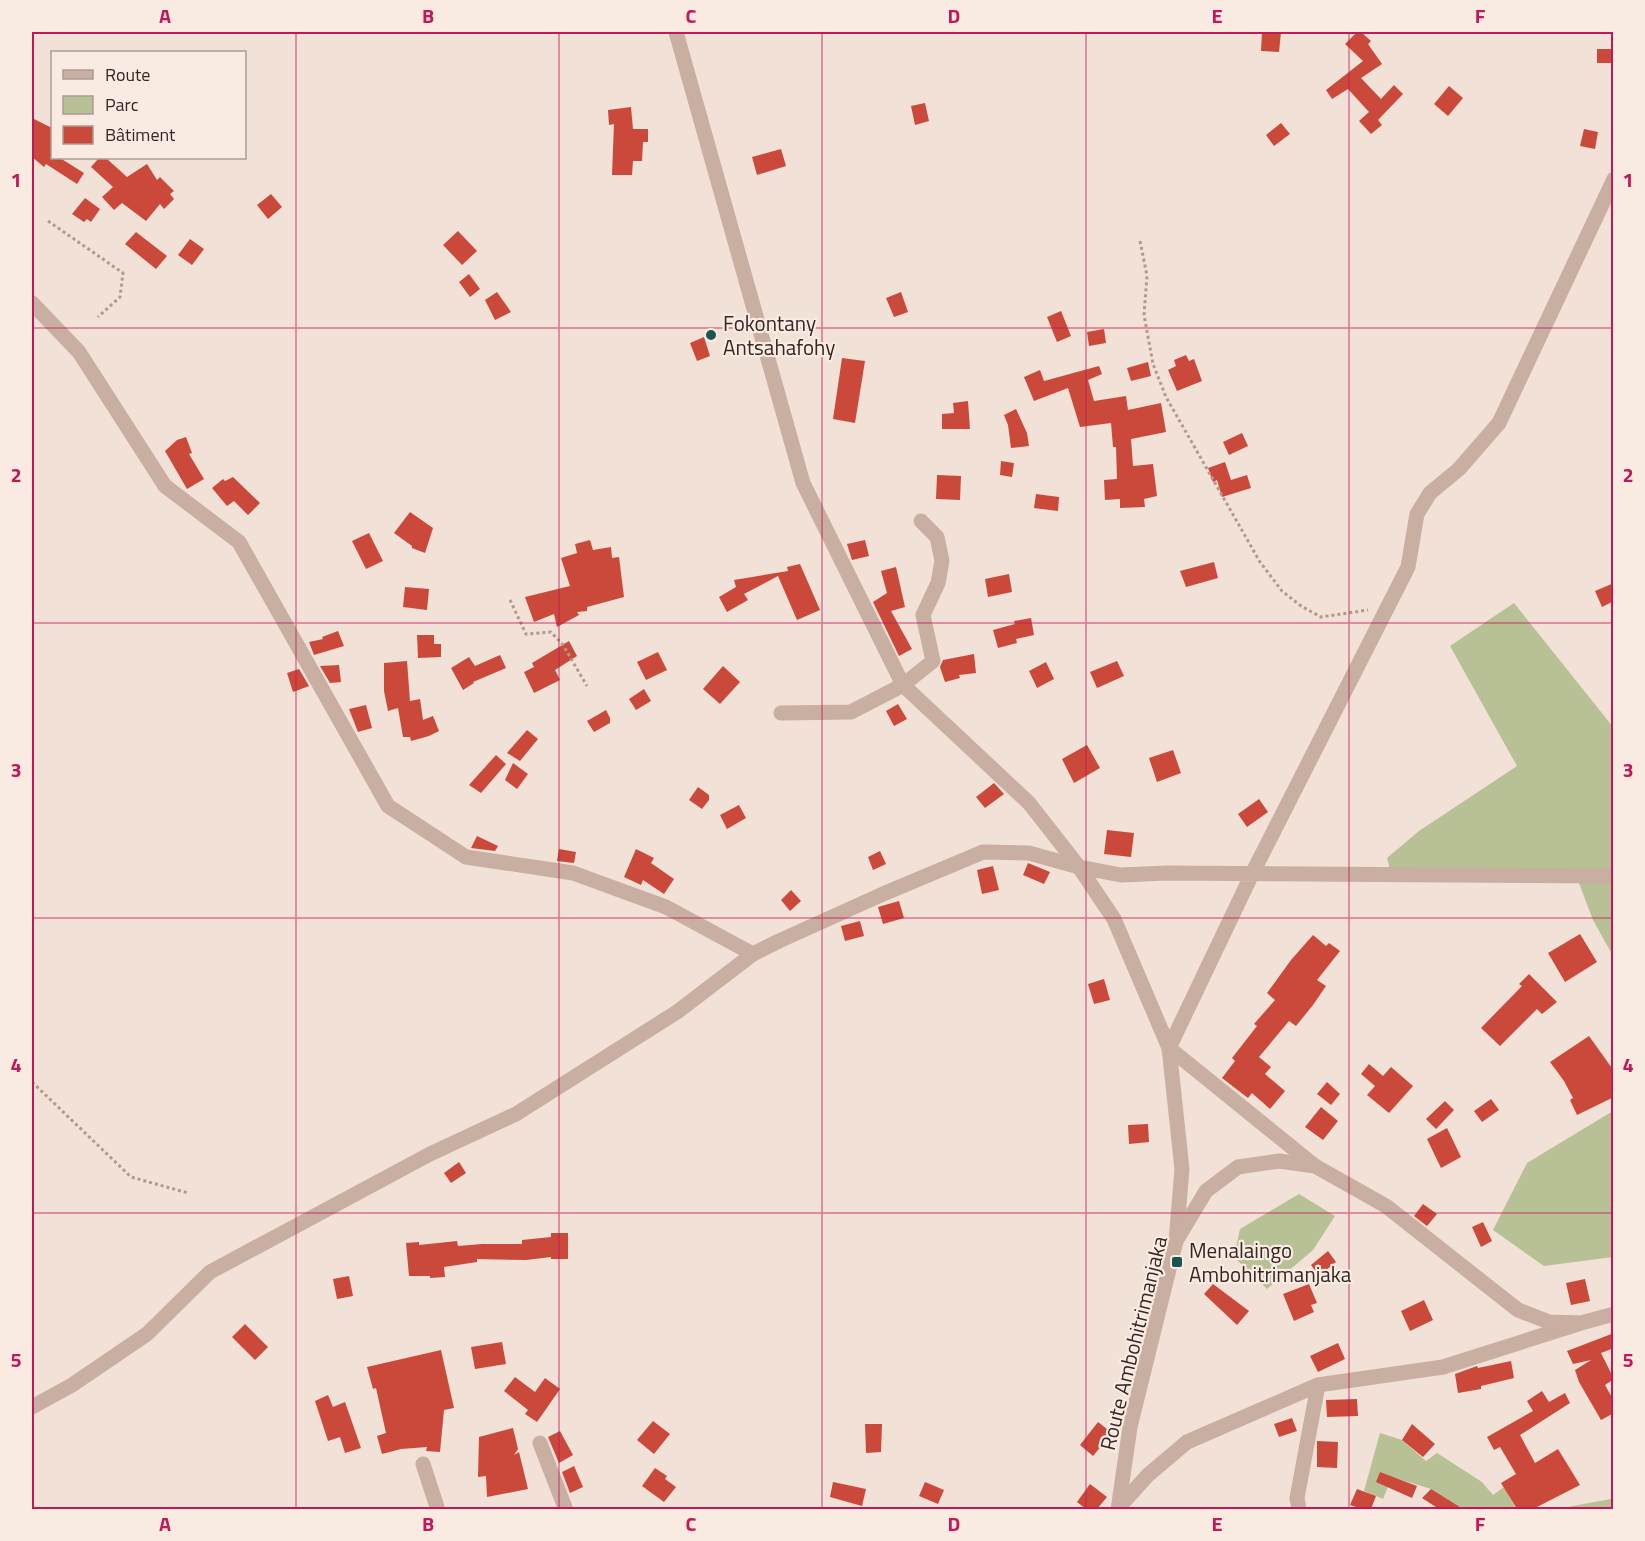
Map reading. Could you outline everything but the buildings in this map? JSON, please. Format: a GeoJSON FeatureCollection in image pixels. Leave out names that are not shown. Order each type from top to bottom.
{"type":"FeatureCollection","features":[{"type":"Feature","properties":{"kind":"street"},"geometry":{"type":"LineString","coordinates":[[676,32],[803,483],[903,685],[1029,803],[1079,867],[1114,919],[1169,1048],[1182,1169],[1176,1241]]}},
{"type":"Feature","properties":{"kind":"street"},"geometry":{"type":"LineString","coordinates":[[1169,1048],[1252,874],[1408,567],[1417,514],[1430,493],[1459,469],[1499,423],[1614,179]]}},
{"type":"Feature","properties":{"kind":"street"},"geometry":{"type":"LineString","coordinates":[[32,303],[80,352],[165,486],[239,542],[388,806],[466,857],[573,873],[666,907],[753,954]]}},
{"type":"Feature","properties":{"kind":"street"},"geometry":{"type":"LineString","coordinates":[[781,713],[851,712],[903,685],[933,661],[924,615],[938,583],[942,561],[937,537],[921,521]]}},
{"type":"Feature","properties":{"kind":"street"},"geometry":{"type":"LineString","coordinates":[[32,1407],[72,1385],[147,1334],[210,1272],[430,1155],[516,1114],[677,1012],[753,954],[883,894],[983,852],[1029,853],[1079,867],[1121,875],[1167,873],[1614,876]]}},
{"type":"Feature","properties":{"kind":"street"},"geometry":{"type":"LineString","coordinates":[[1169,1048],[1315,1166]]}},
{"type":"Feature","properties":{"kind":"street","name":"Route Ambohitrimanjaka"},"geometry":{"type":"LineString","coordinates":[[1120,1508],[1130,1427],[1176,1241],[1206,1191],[1238,1167],[1279,1161],[1315,1166],[1386,1206],[1518,1310],[1549,1322],[1581,1323],[1614,1314]]}},
{"type":"Feature","properties":{"kind":"street"},"geometry":{"type":"LineString","coordinates":[[1120,1508],[1148,1475],[1187,1443],[1318,1385],[1443,1367],[1581,1323]]}},
{"type":"Feature","properties":{"kind":"street"},"geometry":{"type":"LineString","coordinates":[[1299,1509],[1298,1498],[1318,1385]]}},
{"type":"Feature","properties":{"kind":"street"},"geometry":{"type":"LineString","coordinates":[[540,1443],[566,1509]]}},
{"type":"Feature","properties":{"kind":"street"},"geometry":{"type":"LineString","coordinates":[[423,1464],[438,1509]]}},
{"type":"Feature","properties":{"kind":"path"},"geometry":{"type":"LineString","coordinates":[[48,221],[123,273],[120,297],[98,317]]}},
{"type":"Feature","properties":{"kind":"path"},"geometry":{"type":"LineString","coordinates":[[1140,241],[1147,276],[1144,315],[1153,364],[1166,397],[1260,562],[1282,591],[1301,606],[1320,616],[1389,607]]}},
{"type":"Feature","properties":{"kind":"path"},"geometry":{"type":"LineString","coordinates":[[510,600],[526,634],[551,632],[563,645],[587,686]]}},
{"type":"Feature","properties":{"kind":"path"},"geometry":{"type":"LineString","coordinates":[[32,1082],[131,1177],[188,1193]]}},
{"type":"Feature","properties":{"kind":"green space"},"geometry":{"type":"Polygon","coordinates":[[[1514,603],[1613,727],[1613,956],[1593,920],[1574,870],[1390,869],[1387,858],[1419,831],[1517,766],[1450,646],[1514,603]]]}},
{"type":"Feature","properties":{"kind":"green space"},"geometry":{"type":"Polygon","coordinates":[[[1613,1111],[1613,1257],[1544,1266],[1493,1230],[1527,1163],[1613,1111]]]}},
{"type":"Feature","properties":{"kind":"green space"},"geometry":{"type":"Polygon","coordinates":[[[1299,1194],[1335,1216],[1313,1250],[1267,1289],[1234,1257],[1240,1229],[1299,1194]]]}},
{"type":"Feature","properties":{"kind":"green space"},"geometry":{"type":"Polygon","coordinates":[[[1380,1433],[1402,1440],[1426,1461],[1437,1453],[1482,1482],[1493,1495],[1504,1487],[1516,1509],[1458,1509],[1431,1489],[1392,1477],[1383,1499],[1364,1491],[1380,1433]]]}},
{"type":"Feature","properties":{"kind":"green space"},"geometry":{"type":"Polygon","coordinates":[[[1613,1498],[1613,1509],[1556,1509],[1611,1499],[1613,1498]]]}},
{"type":"Feature","properties":{"kind":"place","name":"Fokontany Antsahafohy"},"geometry":{"type":"Point","coordinates":[711,335]}},
{"type":"Feature","properties":{"kind":"place","name":"Menalaingo Ambohitrimanjaka"},"geometry":{"type":"Point","coordinates":[1177,1262]}}]}
